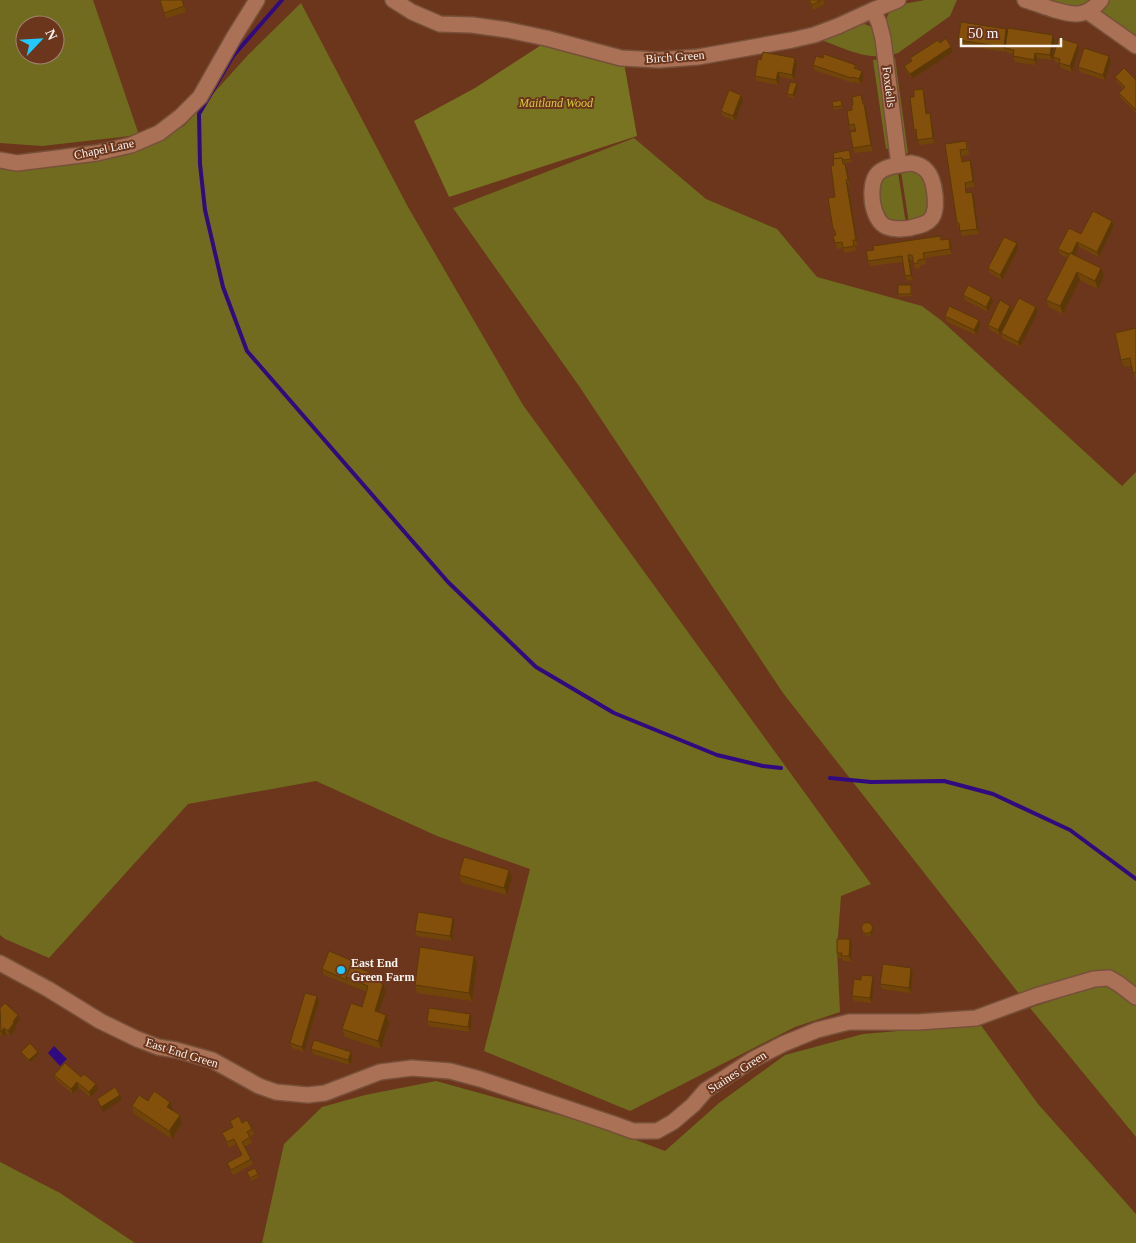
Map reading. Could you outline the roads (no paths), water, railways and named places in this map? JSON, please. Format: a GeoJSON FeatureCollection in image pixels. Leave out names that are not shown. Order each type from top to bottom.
{"type":"FeatureCollection","features":[{"type":"Feature","properties":{"kind":"street","name":"Chapel Lane"},"geometry":{"type":"LineString","coordinates":[[0,160],[16,163],[97,153],[131,145],[160,133],[200,97],[257,0]]}},
{"type":"Feature","properties":{"kind":"street","name":"Birch Green"},"geometry":{"type":"LineString","coordinates":[[393,0],[412,12],[440,24],[472,25],[508,30],[621,58],[660,60],[698,57],[814,35],[898,0]]}},
{"type":"Feature","properties":{"kind":"street"},"geometry":{"type":"LineString","coordinates":[[1025,0],[1076,15],[1088,12],[1101,0]]}},
{"type":"Feature","properties":{"kind":"street","name":"Foxdells"},"geometry":{"type":"LineString","coordinates":[[873,10],[883,39],[899,165]]}},
{"type":"Feature","properties":{"kind":"street"},"geometry":{"type":"LineString","coordinates":[[1088,12],[1136,46]]}},
{"type":"Feature","properties":{"kind":"street"},"geometry":{"type":"LineString","coordinates":[[911,163],[923,166],[932,180],[936,207],[931,218],[921,226],[898,229],[890,228],[884,226],[874,213],[873,179],[888,167],[899,165],[911,163]]}},
{"type":"Feature","properties":{"kind":"street","name":"East End Green"},"geometry":{"type":"LineString","coordinates":[[0,963],[48,989],[100,1021],[137,1039],[212,1060],[260,1086],[276,1092],[287,1093]]}},
{"type":"Feature","properties":{"kind":"street","name":"Staines Green"},"geometry":{"type":"LineString","coordinates":[[287,1093],[308,1095],[325,1093],[380,1072],[412,1068],[450,1071],[480,1079],[633,1131],[657,1130],[673,1122],[706,1090],[752,1060],[816,1030],[849,1022],[918,1022],[976,1018],[1036,996],[1109,978],[1136,998]]}},
{"type":"Feature","properties":{"kind":"waterway"},"geometry":{"type":"LineString","coordinates":[[282,0],[233,56],[199,114],[200,164],[205,210],[223,287],[247,351],[448,582],[536,667],[614,713],[717,755],[763,766],[781,768]]}},
{"type":"Feature","properties":{"kind":"waterway"},"geometry":{"type":"LineString","coordinates":[[830,778],[871,782],[944,781],[993,794],[1070,830],[1136,879]]}},
{"type":"Feature","properties":{"kind":"place","name":"East End Green Farm"},"geometry":{"type":"Point","coordinates":[341,970]}},
{"type":"Feature","properties":{"kind":"park label","name":"Maitland Wood"},"geometry":{"type":"Point","coordinates":[556,103]}}]}
